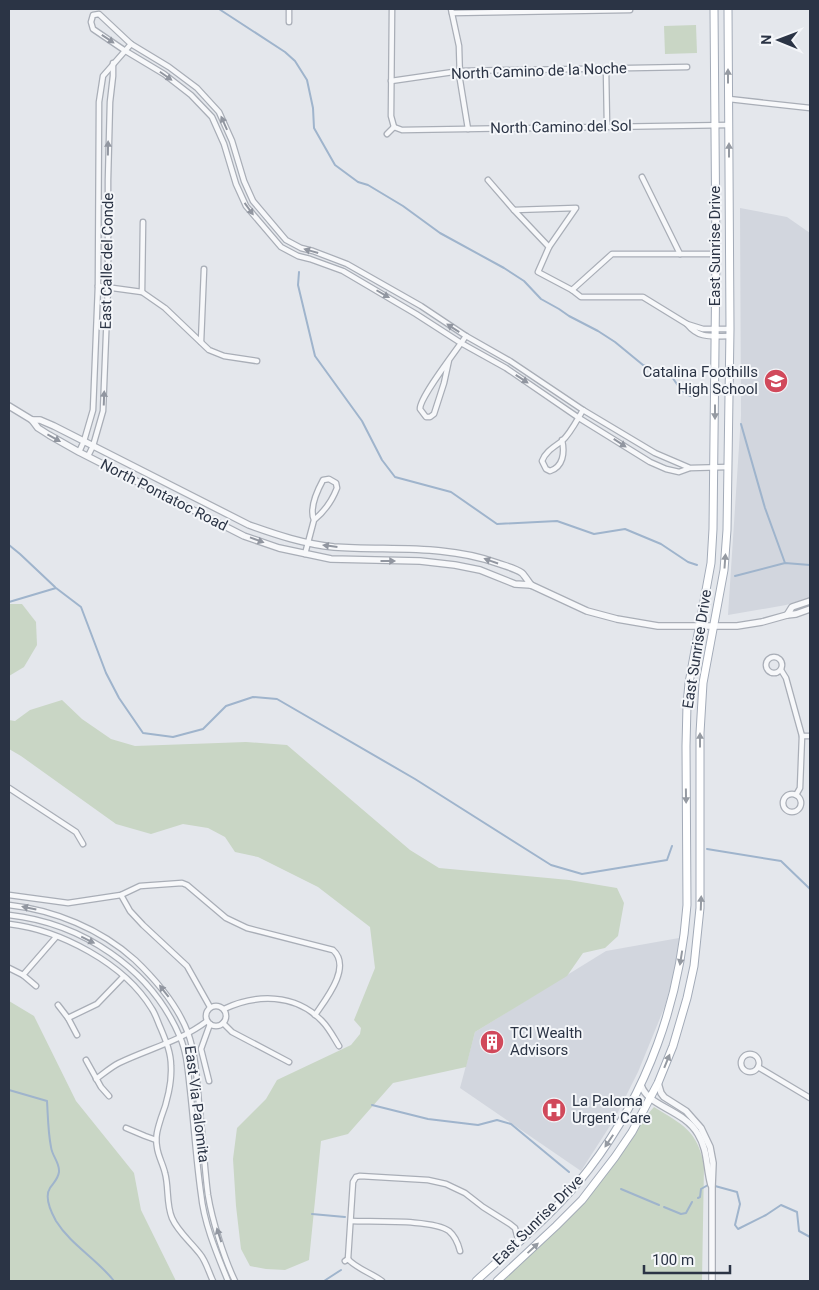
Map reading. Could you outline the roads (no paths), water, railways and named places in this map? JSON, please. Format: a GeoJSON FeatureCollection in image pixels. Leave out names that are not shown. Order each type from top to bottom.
{"type":"FeatureCollection","features":[{"type":"Feature","properties":{"kind":"main road","name":"East Sunrise Drive"},"geometry":{"type":"LineString","coordinates":[[476,1281],[546,1217],[589,1170],[618,1126],[650,1066],[668,1016],[678,975],[685,930],[687,883],[687,713],[689,683],[710,563],[713,529],[716,332],[714,9]]}},
{"type":"Feature","properties":{"kind":"main road","name":"East Sunrise Drive"},"geometry":{"type":"LineString","coordinates":[[497,1281],[582,1200],[632,1132],[658,1083],[673,1046],[687,998],[699,932],[701,886],[700,733],[703,683],[724,570],[727,530],[730,332],[728,9]]}},
{"type":"Feature","properties":{"kind":"main road"},"geometry":{"type":"LineString","coordinates":[[685,930],[699,932]]}},
{"type":"Feature","properties":{"kind":"main road"},"geometry":{"type":"LineString","coordinates":[[546,1217],[556,1226]]}},
{"type":"Feature","properties":{"kind":"street"},"geometry":{"type":"LineString","coordinates":[[289,9],[290,22]]}},
{"type":"Feature","properties":{"kind":"street"},"geometry":{"type":"LineString","coordinates":[[387,134],[394,127],[391,116],[392,9]]}},
{"type":"Feature","properties":{"kind":"street"},"geometry":{"type":"LineString","coordinates":[[468,129],[460,71],[459,46],[451,11],[630,10]]}},
{"type":"Feature","properties":{"kind":"street"},"geometry":{"type":"LineString","coordinates":[[690,468],[655,453],[583,410],[510,361],[466,336],[421,306],[347,264],[301,248],[286,240],[253,202],[244,181],[232,141],[219,112],[191,84],[169,67],[131,44],[99,14],[93,15],[91,22],[93,29],[164,74],[191,94],[212,117],[224,144],[236,184],[246,206],[281,247],[298,256],[343,271],[461,343],[506,368],[579,418],[650,462],[679,472],[690,468],[728,467]]}},
{"type":"Feature","properties":{"kind":"street","name":"East Calle del Conde"},"geometry":{"type":"LineString","coordinates":[[79,452],[93,410],[98,286],[99,102],[103,76],[131,44]]}},
{"type":"Feature","properties":{"kind":"street","name":"East Calle del Conde"},"geometry":{"type":"LineString","coordinates":[[88,456],[94,446],[104,412],[108,286],[110,102],[113,63]]}},
{"type":"Feature","properties":{"kind":"street","name":"North Camino de la Noche"},"geometry":{"type":"LineString","coordinates":[[391,82],[460,71],[687,67]]}},
{"type":"Feature","properties":{"kind":"street"},"geometry":{"type":"LineString","coordinates":[[606,69],[606,126]]}},
{"type":"Feature","properties":{"kind":"street"},"geometry":{"type":"LineString","coordinates":[[729,100],[810,108]]}},
{"type":"Feature","properties":{"kind":"street","name":"North Camino del Sol"},"geometry":{"type":"LineString","coordinates":[[394,127],[402,130],[729,124]]}},
{"type":"Feature","properties":{"kind":"street"},"geometry":{"type":"LineString","coordinates":[[642,177],[680,254]]}},
{"type":"Feature","properties":{"kind":"street"},"geometry":{"type":"LineString","coordinates":[[98,180],[108,180]]}},
{"type":"Feature","properties":{"kind":"street"},"geometry":{"type":"LineString","coordinates":[[488,180],[549,247]]}},
{"type":"Feature","properties":{"kind":"street"},"geometry":{"type":"LineString","coordinates":[[514,210],[576,208],[549,247],[538,272],[572,290],[581,297],[643,297],[686,324],[699,335],[730,332]]}},
{"type":"Feature","properties":{"kind":"street"},"geometry":{"type":"LineString","coordinates":[[142,222],[142,292]]}},
{"type":"Feature","properties":{"kind":"street"},"geometry":{"type":"LineString","coordinates":[[572,290],[612,254],[716,254]]}},
{"type":"Feature","properties":{"kind":"street"},"geometry":{"type":"LineString","coordinates":[[201,342],[204,269]]}},
{"type":"Feature","properties":{"kind":"street"},"geometry":{"type":"LineString","coordinates":[[98,286],[142,292],[165,308],[209,350],[224,356],[257,361]]}},
{"type":"Feature","properties":{"kind":"street"},"geometry":{"type":"LineString","coordinates":[[686,324],[716,332],[730,332]]}},
{"type":"Feature","properties":{"kind":"street"},"geometry":{"type":"LineString","coordinates":[[450,360],[434,414],[426,417],[420,408],[421,401],[466,336]]}},
{"type":"Feature","properties":{"kind":"street","name":"North Pontatoc Road"},"geometry":{"type":"LineString","coordinates":[[9,406],[32,420],[43,432],[79,452],[244,536],[279,548],[331,559],[420,561],[480,570],[515,584],[531,585],[587,611],[617,619],[658,626],[743,625],[796,614],[810,609]]}},
{"type":"Feature","properties":{"kind":"street"},"geometry":{"type":"LineString","coordinates":[[562,440],[564,446],[560,465],[550,471],[546,469],[542,461],[544,456],[562,440],[583,410]]}},
{"type":"Feature","properties":{"kind":"street","name":"North Pontatoc Road"},"geometry":{"type":"LineString","coordinates":[[32,420],[40,420],[84,441],[249,525],[283,537],[332,546],[421,548],[457,552],[484,558],[522,573],[531,585]]}},
{"type":"Feature","properties":{"kind":"street"},"geometry":{"type":"LineString","coordinates":[[305,554],[314,520],[312,515],[318,488],[323,480],[336,483],[337,488],[334,495],[321,514],[314,520]]}},
{"type":"Feature","properties":{"kind":"street","name":"North Pontatoc Road"},"geometry":{"type":"LineString","coordinates":[[787,615],[792,608],[810,601]]}},
{"type":"Feature","properties":{"kind":"street"},"geometry":{"type":"LineString","coordinates":[[781,670],[786,678],[802,736],[800,788],[796,795]]}},
{"type":"Feature","properties":{"kind":"street"},"geometry":{"type":"LineString","coordinates":[[802,736],[810,736]]}},
{"type":"Feature","properties":{"kind":"street"},"geometry":{"type":"LineString","coordinates":[[9,788],[76,832],[82,844]]}},
{"type":"Feature","properties":{"kind":"street"},"geometry":{"type":"LineString","coordinates":[[788,794],[796,795],[801,802],[799,808],[794,812],[786,810],[783,804],[784,798],[788,794]]}},
{"type":"Feature","properties":{"kind":"street"},"geometry":{"type":"LineString","coordinates":[[9,895],[68,903],[121,895],[140,886],[187,884],[226,918],[246,928],[333,950],[340,954],[340,961],[332,990],[315,1015]]}},
{"type":"Feature","properties":{"kind":"street"},"geometry":{"type":"LineString","coordinates":[[121,895],[130,911],[187,966],[210,1007]]}},
{"type":"Feature","properties":{"kind":"street","name":"East Via Palomita"},"geometry":{"type":"LineString","coordinates":[[9,905],[61,916],[109,940],[127,953],[161,987],[172,1001],[188,1034],[194,1063],[208,1196],[235,1281]]}},
{"type":"Feature","properties":{"kind":"street","name":"East Via Palomita"},"geometry":{"type":"LineString","coordinates":[[9,915],[24,916],[58,925],[104,948],[121,960],[160,1000],[180,1038],[187,1064],[201,1197],[209,1227],[228,1281]]}},
{"type":"Feature","properties":{"kind":"street"},"geometry":{"type":"LineString","coordinates":[[9,924],[42,930],[84,948],[112,967],[133,985],[152,1009],[168,1044],[172,1066],[161,1118],[156,1129],[157,1148],[165,1173],[172,1218],[189,1242],[201,1254],[213,1281]]}},
{"type":"Feature","properties":{"kind":"street"},"geometry":{"type":"LineString","coordinates":[[23,975],[56,937]]}},
{"type":"Feature","properties":{"kind":"street"},"geometry":{"type":"LineString","coordinates":[[9,968],[23,975],[36,986]]}},
{"type":"Feature","properties":{"kind":"street"},"geometry":{"type":"LineString","coordinates":[[68,1018],[97,1004],[123,977]]}},
{"type":"Feature","properties":{"kind":"street"},"geometry":{"type":"LineString","coordinates":[[224,1009],[249,999],[277,998],[290,1002],[315,1015],[323,1022],[339,1046]]}},
{"type":"Feature","properties":{"kind":"street"},"geometry":{"type":"LineString","coordinates":[[58,1005],[77,1035]]}},
{"type":"Feature","properties":{"kind":"street"},"geometry":{"type":"LineString","coordinates":[[96,1080],[117,1064],[168,1044],[209,1023],[217,1026],[224,1022],[226,1014],[224,1009],[219,1006],[210,1007],[206,1012],[209,1023],[202,1049],[209,1081]]}},
{"type":"Feature","properties":{"kind":"street"},"geometry":{"type":"LineString","coordinates":[[224,1022],[232,1032],[289,1062]]}},
{"type":"Feature","properties":{"kind":"street"},"geometry":{"type":"LineString","coordinates":[[747,1054],[755,1056],[759,1061],[758,1066],[751,1071],[746,1070],[741,1064],[742,1058],[747,1054]]}},
{"type":"Feature","properties":{"kind":"street"},"geometry":{"type":"LineString","coordinates":[[86,1060],[96,1080],[109,1096]]}},
{"type":"Feature","properties":{"kind":"street"},"geometry":{"type":"LineString","coordinates":[[758,1066],[810,1098]]}},
{"type":"Feature","properties":{"kind":"street"},"geometry":{"type":"LineString","coordinates":[[658,1083],[664,1097],[686,1111],[701,1128],[710,1147],[713,1163],[712,1281]]}},
{"type":"Feature","properties":{"kind":"street"},"geometry":{"type":"LineString","coordinates":[[641,1085],[643,1092],[650,1099],[676,1112],[697,1133],[705,1151],[712,1187]]}},
{"type":"Feature","properties":{"kind":"street"},"geometry":{"type":"LineString","coordinates":[[126,1128],[156,1140]]}},
{"type":"Feature","properties":{"kind":"street"},"geometry":{"type":"LineString","coordinates":[[382,1281],[346,1260],[353,1182],[356,1177],[428,1180],[446,1184],[465,1193],[510,1224],[515,1228],[519,1242]]}},
{"type":"Feature","properties":{"kind":"street"},"geometry":{"type":"LineString","coordinates":[[351,1221],[438,1226],[447,1230],[456,1238],[460,1251]]}},
{"type":"Feature","properties":{"kind":"waterway"},"geometry":{"type":"LineString","coordinates":[[219,9],[285,52],[295,61],[307,80],[313,108],[314,128],[335,165],[358,182],[368,185],[403,206],[440,233],[504,268],[524,281],[541,299],[598,331],[643,365],[665,372],[672,377],[681,390],[697,398]]}},
{"type":"Feature","properties":{"kind":"waterway"},"geometry":{"type":"LineString","coordinates":[[299,272],[298,285],[315,356],[362,421],[382,460],[395,477],[451,492],[497,524],[557,521],[594,534],[625,529],[661,544],[688,562],[697,565]]}},
{"type":"Feature","properties":{"kind":"waterway"},"geometry":{"type":"LineString","coordinates":[[741,424],[765,508],[785,563]]}},
{"type":"Feature","properties":{"kind":"waterway"},"geometry":{"type":"LineString","coordinates":[[9,545],[55,587]]}},
{"type":"Feature","properties":{"kind":"waterway"},"geometry":{"type":"LineString","coordinates":[[735,576],[785,563],[810,565]]}},
{"type":"Feature","properties":{"kind":"waterway"},"geometry":{"type":"LineString","coordinates":[[9,602],[56,588],[81,607],[106,673],[119,698],[143,733],[173,737],[203,729],[226,706],[253,697],[277,699],[415,779],[551,865],[582,874],[667,860],[672,846]]}},
{"type":"Feature","properties":{"kind":"waterway"},"geometry":{"type":"LineString","coordinates":[[707,849],[781,861],[810,889]]}},
{"type":"Feature","properties":{"kind":"waterway"},"geometry":{"type":"LineString","coordinates":[[9,1090],[47,1101],[51,1147],[59,1169],[58,1177],[48,1192],[50,1209],[62,1230],[114,1281]]}},
{"type":"Feature","properties":{"kind":"waterway"},"geometry":{"type":"LineString","coordinates":[[372,1105],[428,1119],[478,1125],[497,1120],[511,1124],[569,1172]]}},
{"type":"Feature","properties":{"kind":"waterway"},"geometry":{"type":"LineString","coordinates":[[698,1198],[700,1197],[701,1189],[708,1185]]}},
{"type":"Feature","properties":{"kind":"waterway"},"geometry":{"type":"LineString","coordinates":[[715,1186],[737,1192],[740,1204],[735,1225],[738,1229],[781,1205],[797,1212],[799,1231],[810,1237]]}},
{"type":"Feature","properties":{"kind":"waterway"},"geometry":{"type":"LineString","coordinates":[[621,1189],[659,1205]]}},
{"type":"Feature","properties":{"kind":"waterway"},"geometry":{"type":"LineString","coordinates":[[664,1207],[681,1214],[686,1213],[692,1202]]}},
{"type":"Feature","properties":{"kind":"waterway"},"geometry":{"type":"LineString","coordinates":[[312,1214],[345,1217]]}},
{"type":"Feature","properties":{"kind":"waterway"},"geometry":{"type":"LineString","coordinates":[[324,1281],[341,1270]]}},
{"type":"Feature","properties":{"kind":"place","name":"Catalina Foothills High School"},"geometry":{"type":"Point","coordinates":[776,381]}},
{"type":"Feature","properties":{"kind":"place","name":"TCI Wealth Advisors"},"geometry":{"type":"Point","coordinates":[492,1042]}},
{"type":"Feature","properties":{"kind":"place","name":"La Paloma Urgent Care"},"geometry":{"type":"Point","coordinates":[554,1110]}}]}
